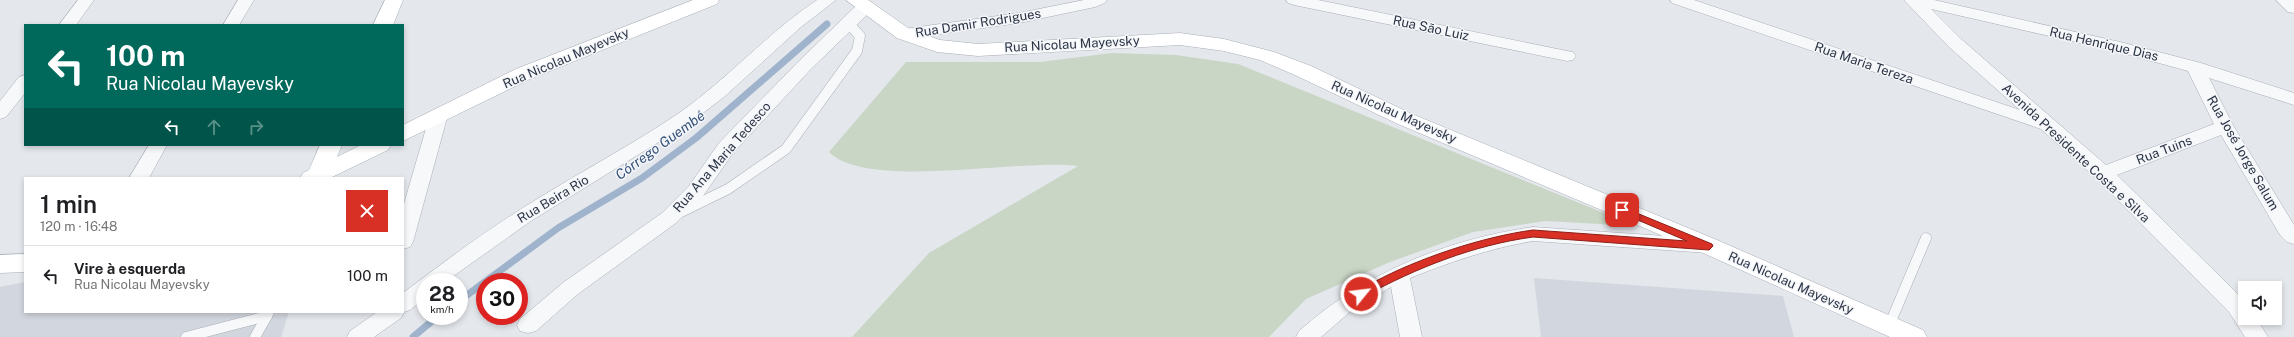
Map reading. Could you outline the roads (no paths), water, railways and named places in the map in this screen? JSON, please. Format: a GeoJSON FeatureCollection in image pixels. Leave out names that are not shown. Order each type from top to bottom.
{"type":"FeatureCollection","features":[{"type":"Feature","properties":{"kind":"street"},"geometry":{"type":"LineString","coordinates":[[68,24],[86,0]]}},
{"type":"Feature","properties":{"kind":"street"},"geometry":{"type":"LineString","coordinates":[[231,24],[246,0]]}},
{"type":"Feature","properties":{"kind":"street"},"geometry":{"type":"LineString","coordinates":[[383,24],[394,0]]}},
{"type":"Feature","properties":{"kind":"street","name":"Rua Nicolau Mayevsky"},"geometry":{"type":"LineString","coordinates":[[404,134],[438,118],[523,74],[710,0]]}},
{"type":"Feature","properties":{"kind":"street","name":"Rua Beira Rio"},"geometry":{"type":"LineString","coordinates":[[443,273],[503,230],[555,196],[650,141],[704,104],[814,8],[828,0]]}},
{"type":"Feature","properties":{"kind":"street","name":"Rua Damir Rodrigues"},"geometry":{"type":"LineString","coordinates":[[904,34],[1019,18],[1089,4],[1099,0]]}},
{"type":"Feature","properties":{"kind":"street","name":"Rua São Luiz"},"geometry":{"type":"LineString","coordinates":[[1294,0],[1567,56]]}},
{"type":"Feature","properties":{"kind":"street","name":"Rua Maria Tereza"},"geometry":{"type":"LineString","coordinates":[[1678,0],[2049,126]]}},
{"type":"Feature","properties":{"kind":"street","name":"Avenida Presidente Costa e Silva"},"geometry":{"type":"LineString","coordinates":[[1912,0],[1955,43],[2102,173],[2238,307]]}},
{"type":"Feature","properties":{"kind":"street","name":"Rua Henrique Dias"},"geometry":{"type":"LineString","coordinates":[[1912,0],[2120,47],[2195,67],[2294,99]]}},
{"type":"Feature","properties":{"kind":"street"},"geometry":{"type":"LineString","coordinates":[[2284,0],[2294,8]]}},
{"type":"Feature","properties":{"kind":"street","name":"Rua Nicolau Mayevsky"},"geometry":{"type":"LineString","coordinates":[[861,3],[904,34],[937,46],[978,50],[1180,39],[1224,45],[1253,52],[1304,71],[1405,119],[1709,246],[1914,337]]}},
{"type":"Feature","properties":{"kind":"street","name":"Rua Ana Maria Tedesco"},"geometry":{"type":"LineString","coordinates":[[528,324],[571,288],[669,218],[696,191],[726,148],[804,66],[849,24],[861,3]]}},
{"type":"Feature","properties":{"kind":"street","name":"Rua José Jorge Salum"},"geometry":{"type":"LineString","coordinates":[[2195,67],[2225,127],[2287,230],[2294,238]]}},
{"type":"Feature","properties":{"kind":"street"},"geometry":{"type":"LineString","coordinates":[[0,113],[24,82]]}},
{"type":"Feature","properties":{"kind":"street"},"geometry":{"type":"LineString","coordinates":[[404,238],[438,118]]}},
{"type":"Feature","properties":{"kind":"street","name":"Rua Tuins"},"geometry":{"type":"LineString","coordinates":[[2102,173],[2225,127]]}},
{"type":"Feature","properties":{"kind":"street"},"geometry":{"type":"LineString","coordinates":[[140,177],[157,146]]}},
{"type":"Feature","properties":{"kind":"street"},"geometry":{"type":"LineString","coordinates":[[316,176],[331,146]]}},
{"type":"Feature","properties":{"kind":"street"},"geometry":{"type":"LineString","coordinates":[[316,176],[378,146]]}},
{"type":"Feature","properties":{"kind":"street"},"geometry":{"type":"LineString","coordinates":[[1307,337],[1348,300],[1399,273],[1431,260],[1509,237],[1533,234],[1709,246]]}},
{"type":"Feature","properties":{"kind":"street"},"geometry":{"type":"LineString","coordinates":[[0,264],[24,263]]}},
{"type":"Feature","properties":{"kind":"street"},"geometry":{"type":"LineString","coordinates":[[1399,273],[1411,337]]}},
{"type":"Feature","properties":{"kind":"street"},"geometry":{"type":"LineString","coordinates":[[404,303],[416,294]]}},
{"type":"Feature","properties":{"kind":"street"},"geometry":{"type":"LineString","coordinates":[[358,337],[385,315]]}},
{"type":"Feature","properties":{"kind":"street","name":"Avenida Presidente Costa e Silva"},"geometry":{"type":"LineString","coordinates":[[2250,325],[2257,337]]}},
{"type":"Feature","properties":{"kind":"street","name":"Avenida Presidente Costa e Silva"},"geometry":{"type":"LineString","coordinates":[[2257,325],[2270,337]]}},
{"type":"Feature","properties":{"kind":"lane"},"geometry":{"type":"LineString","coordinates":[[669,218],[728,189],[786,149],[857,51],[860,36],[849,24]]}},
{"type":"Feature","properties":{"kind":"lane"},"geometry":{"type":"LineString","coordinates":[[1889,326],[1926,238]]}},
{"type":"Feature","properties":{"kind":"lane"},"geometry":{"type":"LineString","coordinates":[[186,337],[268,314]]}},
{"type":"Feature","properties":{"kind":"lane"},"geometry":{"type":"LineString","coordinates":[[255,337],[268,314]]}},
{"type":"Feature","properties":{"kind":"waterway","name":"Córrego Guembé"},"geometry":{"type":"LineString","coordinates":[[468,294],[558,228],[642,178],[696,138],[827,24]]}},
{"type":"Feature","properties":{"kind":"waterway","name":"Córrego Guembé"},"geometry":{"type":"LineString","coordinates":[[413,337],[427,325]]}}]}
